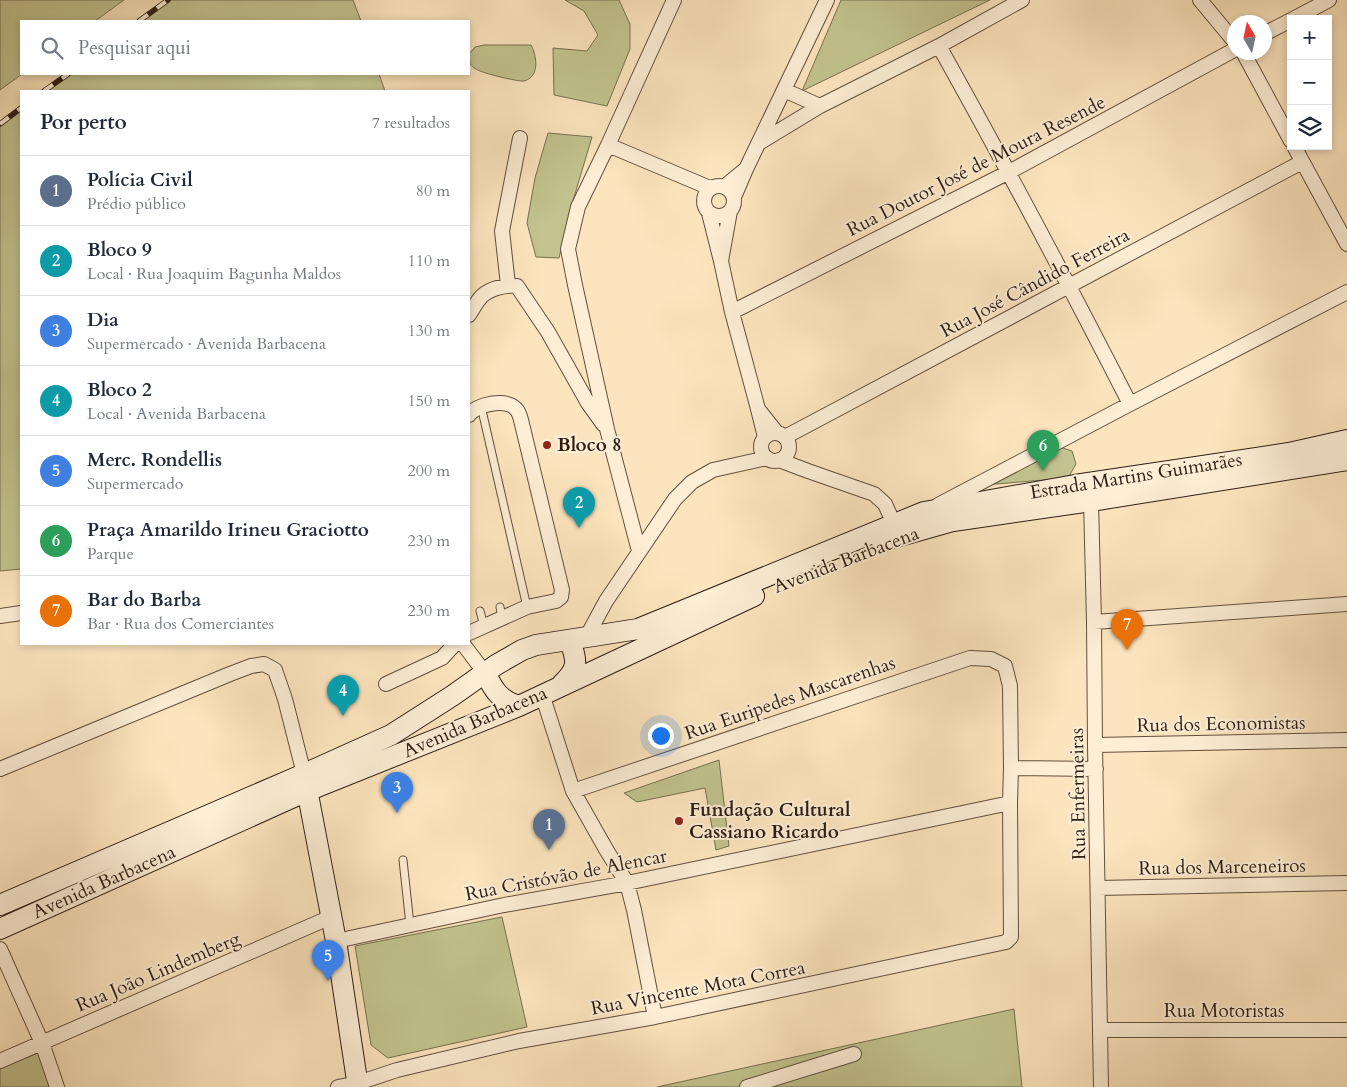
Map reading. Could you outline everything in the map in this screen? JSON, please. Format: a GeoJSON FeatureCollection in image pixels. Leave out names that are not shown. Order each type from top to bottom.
{"type":"FeatureCollection","features":[{"type":"Feature","properties":{"kind":"main road","name":"Estrada Martins Guimarães"},"geometry":{"type":"LineString","coordinates":[[924,512],[1075,484],[1289,452],[1347,440]]}},
{"type":"Feature","properties":{"kind":"main road","name":"Estrada Martins Guimarães"},"geometry":{"type":"LineString","coordinates":[[953,521],[1347,460]]}},
{"type":"Feature","properties":{"kind":"main road","name":"Avenida Barbacena"},"geometry":{"type":"LineString","coordinates":[[0,929],[306,782],[390,735],[522,650],[536,645],[578,640],[638,629],[924,512]]}},
{"type":"Feature","properties":{"kind":"main road","name":"Avenida Barbacena"},"geometry":{"type":"LineString","coordinates":[[0,906],[306,782],[519,706],[750,597],[893,538],[953,521]]}},
{"type":"Feature","properties":{"kind":"main road"},"geometry":{"type":"LineString","coordinates":[[550,690],[569,677],[574,669],[578,640]]}},
{"type":"Feature","properties":{"kind":"main road"},"geometry":{"type":"LineString","coordinates":[[485,673],[498,695],[508,703],[519,706]]}},
{"type":"Feature","properties":{"kind":"main road"},"geometry":{"type":"LineString","coordinates":[[306,782],[336,942],[358,1085]]}},
{"type":"Feature","properties":{"kind":"street"},"geometry":{"type":"LineString","coordinates":[[639,551],[607,429],[568,249],[578,207],[674,0]]}},
{"type":"Feature","properties":{"kind":"street"},"geometry":{"type":"LineString","coordinates":[[721,261],[734,197],[826,0]]}},
{"type":"Feature","properties":{"kind":"street"},"geometry":{"type":"LineString","coordinates":[[759,143],[820,106],[939,46],[1022,0]]}},
{"type":"Feature","properties":{"kind":"street"},"geometry":{"type":"LineString","coordinates":[[1200,0],[1227,33]]}},
{"type":"Feature","properties":{"kind":"street"},"geometry":{"type":"LineString","coordinates":[[1300,15],[1329,0]]}},
{"type":"Feature","properties":{"kind":"street"},"geometry":{"type":"LineString","coordinates":[[1272,30],[1287,22]]}},
{"type":"Feature","properties":{"kind":"street"},"geometry":{"type":"LineString","coordinates":[[939,46],[1070,285],[1130,404]]}},
{"type":"Feature","properties":{"kind":"street","name":"Rua Doutor José de Moura Resende"},"geometry":{"type":"LineString","coordinates":[[732,312],[1009,172],[1227,54]]}},
{"type":"Feature","properties":{"kind":"street"},"geometry":{"type":"LineString","coordinates":[[1247,60],[1287,134]]}},
{"type":"Feature","properties":{"kind":"street"},"geometry":{"type":"LineString","coordinates":[[784,90],[820,106]]}},
{"type":"Feature","properties":{"kind":"street"},"geometry":{"type":"LineString","coordinates":[[508,285],[502,231],[520,138]]}},
{"type":"Feature","properties":{"kind":"street"},"geometry":{"type":"LineString","coordinates":[[608,145],[717,188],[732,192],[734,197]]}},
{"type":"Feature","properties":{"kind":"street"},"geometry":{"type":"LineString","coordinates":[[1296,150],[1347,244]]}},
{"type":"Feature","properties":{"kind":"street","name":"Rua José Cândido Ferreira"},"geometry":{"type":"LineString","coordinates":[[776,436],[1070,285],[1302,162]]}},
{"type":"Feature","properties":{"kind":"street"},"geometry":{"type":"LineString","coordinates":[[578,640],[676,499],[692,482],[713,470],[786,455],[789,448],[787,440],[776,436],[758,409],[732,312],[709,213],[704,200],[704,196],[746,169]]}},
{"type":"Feature","properties":{"kind":"street"},"geometry":{"type":"LineString","coordinates":[[709,213],[718,216],[727,214],[730,211]]}},
{"type":"Feature","properties":{"kind":"street"},"geometry":{"type":"LineString","coordinates":[[470,313],[486,291],[508,285],[517,286],[548,332],[588,403],[607,429]]}},
{"type":"Feature","properties":{"kind":"street"},"geometry":{"type":"LineString","coordinates":[[924,512],[1347,292]]}},
{"type":"Feature","properties":{"kind":"street"},"geometry":{"type":"LineString","coordinates":[[470,413],[481,405],[506,403],[515,408],[521,420],[562,590],[561,598],[556,601],[501,613],[484,626],[470,633]]}},
{"type":"Feature","properties":{"kind":"street"},"geometry":{"type":"LineString","coordinates":[[776,436],[763,440],[762,449],[773,459],[874,494],[885,504],[894,524]]}},
{"type":"Feature","properties":{"kind":"street","name":"Rua Enfermeiras"},"geometry":{"type":"LineString","coordinates":[[1091,501],[1101,1087]]}},
{"type":"Feature","properties":{"kind":"street"},"geometry":{"type":"LineString","coordinates":[[1094,622],[1347,604]]}},
{"type":"Feature","properties":{"kind":"street"},"geometry":{"type":"LineString","coordinates":[[0,616],[20,613]]}},
{"type":"Feature","properties":{"kind":"street"},"geometry":{"type":"LineString","coordinates":[[386,684],[442,658],[454,645]]}},
{"type":"Feature","properties":{"kind":"street"},"geometry":{"type":"LineString","coordinates":[[464,645],[485,673]]}},
{"type":"Feature","properties":{"kind":"street","name":"Rua Euripedes Mascarenhas"},"geometry":{"type":"LineString","coordinates":[[574,791],[970,658],[992,659],[1005,666],[1010,686],[1011,768]]}},
{"type":"Feature","properties":{"kind":"street"},"geometry":{"type":"LineString","coordinates":[[0,768],[230,674],[251,666],[264,664],[276,670],[306,782]]}},
{"type":"Feature","properties":{"kind":"street"},"geometry":{"type":"LineString","coordinates":[[550,690],[574,791],[627,883],[655,1017]]}},
{"type":"Feature","properties":{"kind":"street","name":"Rua dos Economistas"},"geometry":{"type":"LineString","coordinates":[[1095,745],[1347,740]]}},
{"type":"Feature","properties":{"kind":"street"},"geometry":{"type":"LineString","coordinates":[[1010,803],[1011,768],[1096,769]]}},
{"type":"Feature","properties":{"kind":"street","name":"Rua Cristóvão de Alencar"},"geometry":{"type":"LineString","coordinates":[[336,942],[504,905],[627,883],[1010,803]]}},
{"type":"Feature","properties":{"kind":"street","name":"Rua Vincente Mota Correa"},"geometry":{"type":"LineString","coordinates":[[338,1087],[358,1085],[397,1070],[519,1041],[655,1017],[1006,942],[1011,937],[1010,803]]}},
{"type":"Feature","properties":{"kind":"street","name":"Rua dos Marceneiros"},"geometry":{"type":"LineString","coordinates":[[1098,888],[1347,883]]}},
{"type":"Feature","properties":{"kind":"street","name":"Rua João Lindemberg"},"geometry":{"type":"LineString","coordinates":[[0,1061],[331,918]]}},
{"type":"Feature","properties":{"kind":"street"},"geometry":{"type":"LineString","coordinates":[[0,949],[42,1043],[57,1087]]}},
{"type":"Feature","properties":{"kind":"street","name":"Rua Motoristas"},"geometry":{"type":"LineString","coordinates":[[1101,1030],[1347,1030]]}},
{"type":"Feature","properties":{"kind":"street"},"geometry":{"type":"LineString","coordinates":[[747,1087],[854,1054]]}},
{"type":"Feature","properties":{"kind":"lane"},"geometry":{"type":"LineString","coordinates":[[481,405],[527,608]]}},
{"type":"Feature","properties":{"kind":"lane"},"geometry":{"type":"LineString","coordinates":[[480,612],[484,626]]}},
{"type":"Feature","properties":{"kind":"lane"},"geometry":{"type":"LineString","coordinates":[[403,860],[410,925]]}},
{"type":"Feature","properties":{"kind":"green space"},"geometry":{"type":"Polygon","coordinates":[[[0,0],[124,0],[96,20],[20,20],[21,75],[0,90],[0,0]]]}},
{"type":"Feature","properties":{"kind":"green space"},"geometry":{"type":"Polygon","coordinates":[[[169,0],[353,0],[361,20],[141,20],[169,0]]]}},
{"type":"Feature","properties":{"kind":"green space"},"geometry":{"type":"Polygon","coordinates":[[[565,0],[619,0],[630,24],[630,49],[607,106],[554,95],[553,48],[587,51],[598,35],[584,11],[565,0]]]}},
{"type":"Feature","properties":{"kind":"green space"},"geometry":{"type":"Polygon","coordinates":[[[841,0],[990,0],[802,91],[841,0]]]}},
{"type":"Feature","properties":{"kind":"green space"},"geometry":{"type":"Polygon","coordinates":[[[484,45],[531,45],[536,60],[535,71],[529,79],[521,81],[479,71],[470,64],[470,53],[475,47],[484,45]]]}},
{"type":"Feature","properties":{"kind":"green space"},"geometry":{"type":"Polygon","coordinates":[[[68,75],[379,75],[385,90],[46,90],[68,75]]]}},
{"type":"Feature","properties":{"kind":"green space"},"geometry":{"type":"Polygon","coordinates":[[[20,110],[20,569],[0,571],[0,125],[20,110]]]}},
{"type":"Feature","properties":{"kind":"green space"},"geometry":{"type":"Polygon","coordinates":[[[548,133],[592,137],[572,204],[559,258],[536,257],[527,223],[535,178],[548,133]]]}},
{"type":"Feature","properties":{"kind":"green space"},"geometry":{"type":"Polygon","coordinates":[[[1060,447],[1072,451],[1076,464],[1068,478],[984,485],[1060,447]]]}},
{"type":"Feature","properties":{"kind":"green space"},"geometry":{"type":"Polygon","coordinates":[[[719,760],[729,846],[716,850],[705,788],[637,802],[624,793],[719,760]]]}},
{"type":"Feature","properties":{"kind":"green space"},"geometry":{"type":"Polygon","coordinates":[[[502,917],[527,1027],[388,1058],[371,1045],[355,946],[502,917]]]}},
{"type":"Feature","properties":{"kind":"green space"},"geometry":{"type":"Polygon","coordinates":[[[1014,1009],[1022,1087],[657,1087],[1014,1009]]]}},
{"type":"Feature","properties":{"kind":"green space"},"geometry":{"type":"Polygon","coordinates":[[[38,1053],[52,1087],[0,1087],[0,1069],[38,1053]]]}},
{"type":"Feature","properties":{"kind":"railway"},"geometry":{"type":"LineString","coordinates":[[140,20],[168,0]]}},
{"type":"Feature","properties":{"kind":"railway"},"geometry":{"type":"LineString","coordinates":[[45,90],[67,75]]}},
{"type":"Feature","properties":{"kind":"railway"},"geometry":{"type":"LineString","coordinates":[[0,124],[20,109]]}},
{"type":"Feature","properties":{"kind":"place","name":"Bloco 8"},"geometry":{"type":"Point","coordinates":[547,445]}},
{"type":"Feature","properties":{"kind":"place","name":"Praça Amarildo Irineu Graciotto"},"geometry":{"type":"Point","coordinates":[1043,471]}},
{"type":"Feature","properties":{"kind":"place","name":"Bloco 9"},"geometry":{"type":"Point","coordinates":[579,528]}},
{"type":"Feature","properties":{"kind":"place","name":"Bar do Barba"},"geometry":{"type":"Point","coordinates":[1127,650]}},
{"type":"Feature","properties":{"kind":"place","name":"Bloco 2"},"geometry":{"type":"Point","coordinates":[343,716]}},
{"type":"Feature","properties":{"kind":"place","name":"Dia"},"geometry":{"type":"Point","coordinates":[397,813]}},
{"type":"Feature","properties":{"kind":"place","name":"Fundação Cultural Cassiano Ricardo"},"geometry":{"type":"Point","coordinates":[679,821]}},
{"type":"Feature","properties":{"kind":"place","name":"Polícia Civil"},"geometry":{"type":"Point","coordinates":[549,850]}},
{"type":"Feature","properties":{"kind":"place","name":"Merc. Rondellis"},"geometry":{"type":"Point","coordinates":[328,981]}}]}
